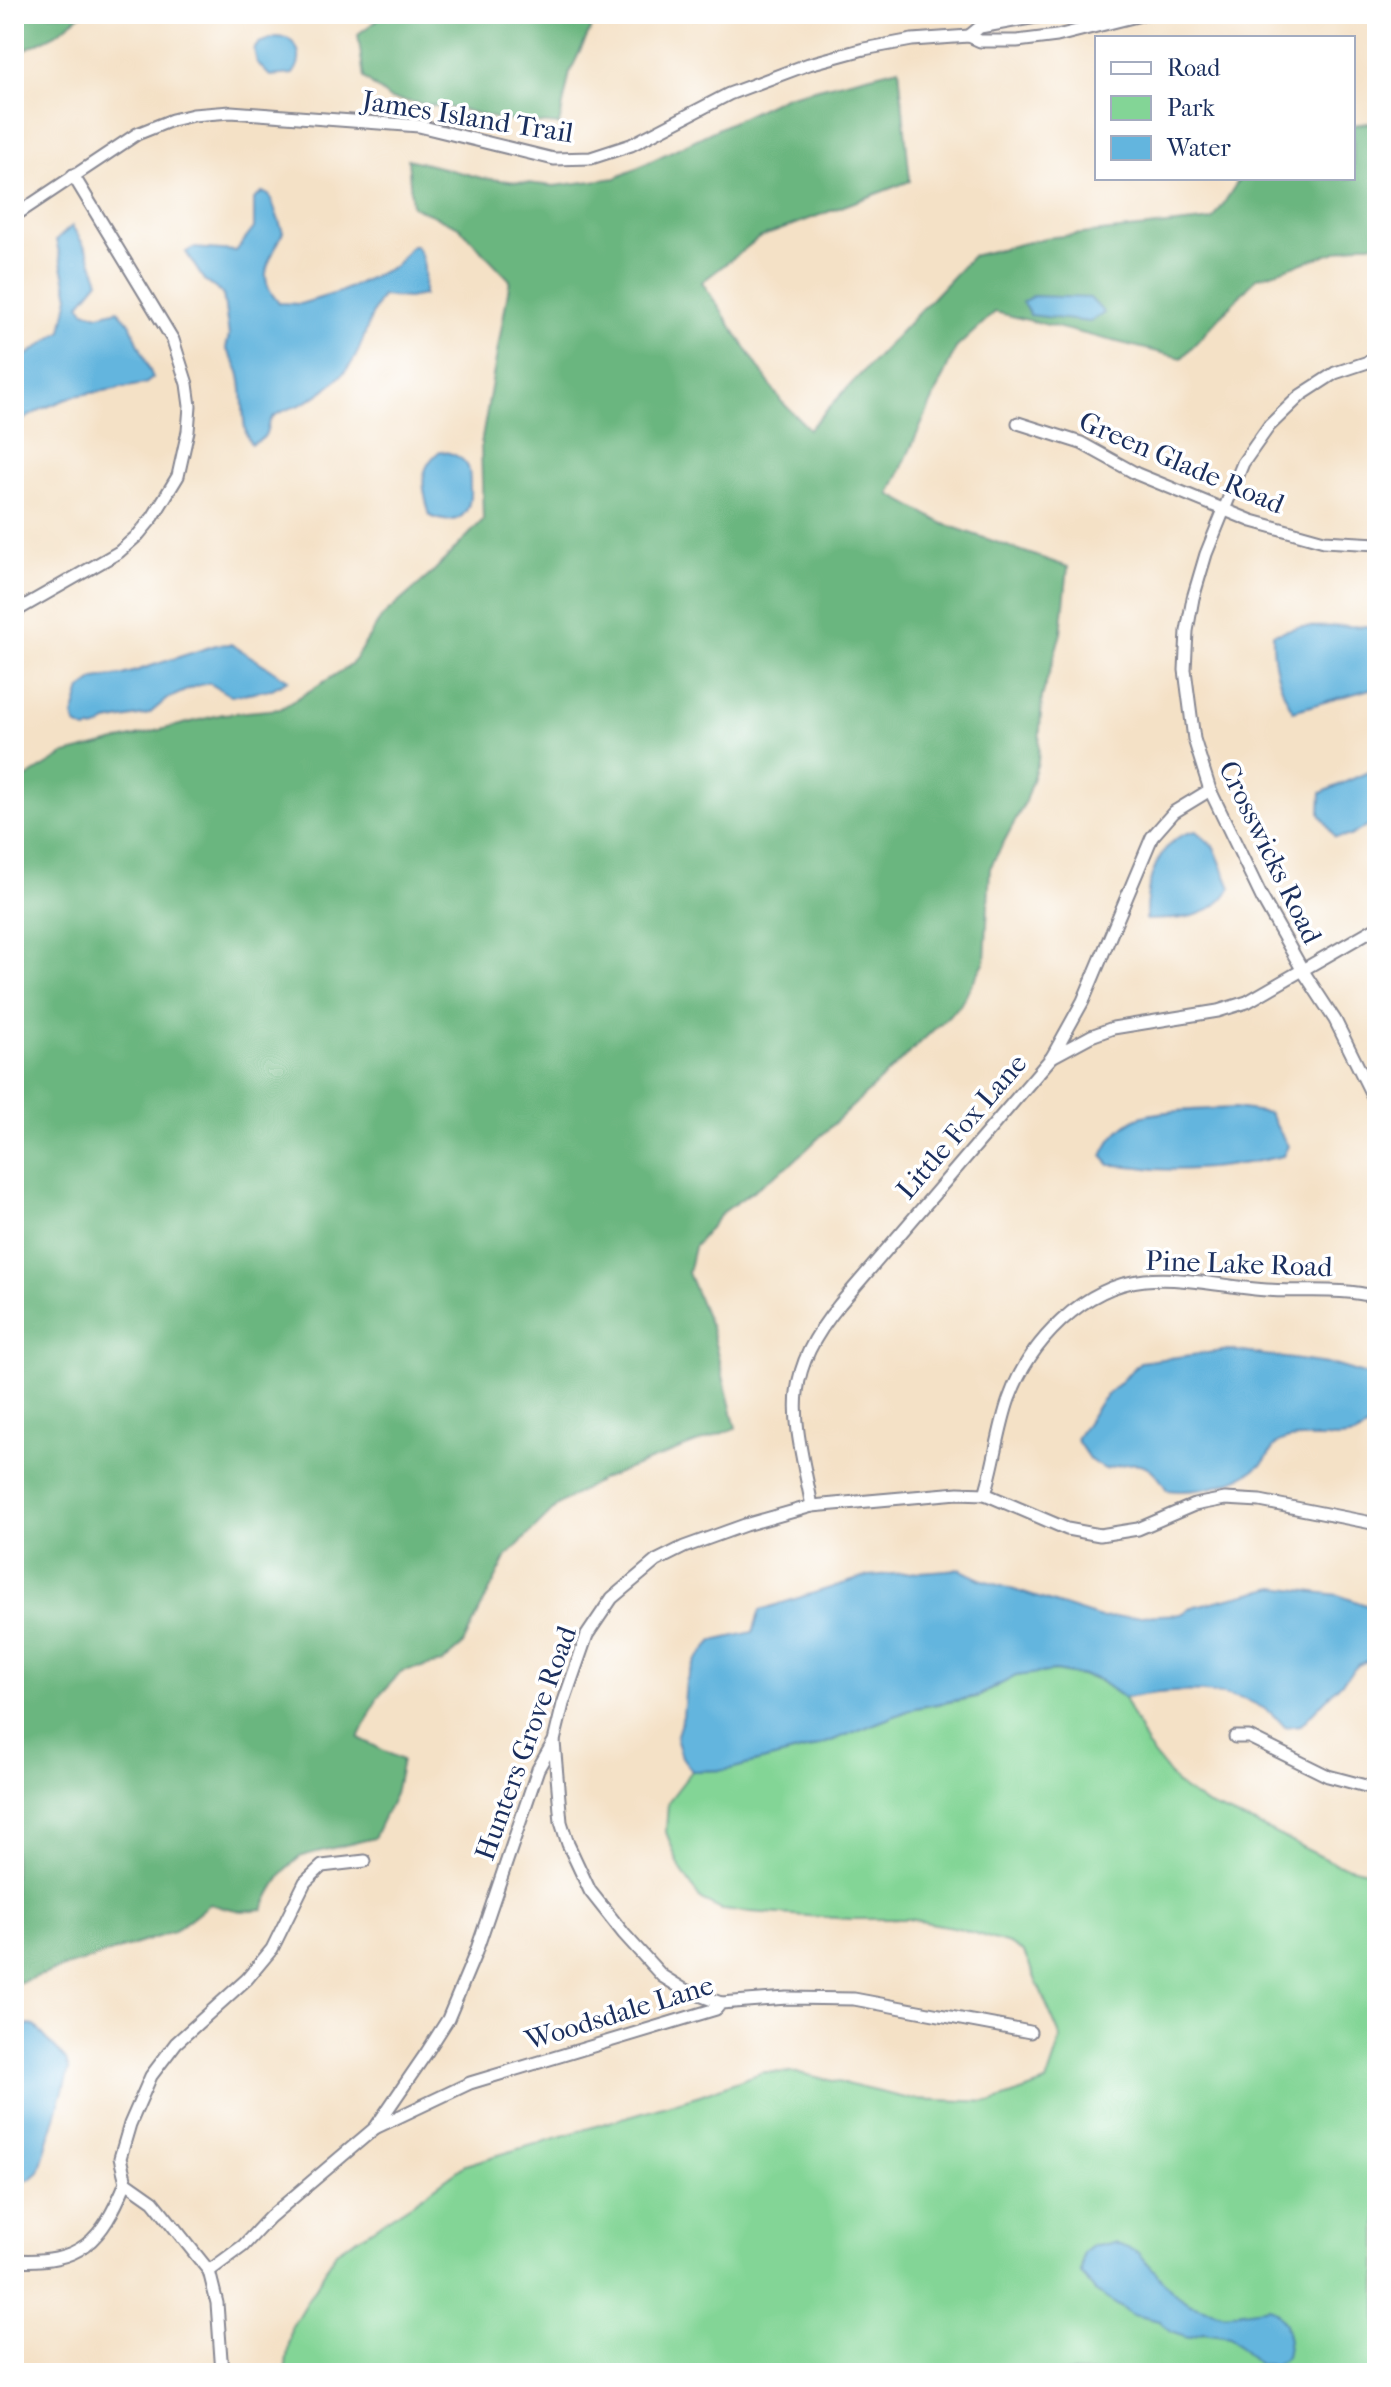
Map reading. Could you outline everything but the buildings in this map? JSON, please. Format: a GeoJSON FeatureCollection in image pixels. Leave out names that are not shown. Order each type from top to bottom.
{"type":"FeatureCollection","features":[{"type":"Feature","properties":{"kind":"street","name":"James Island Trail"},"geometry":{"type":"LineString","coordinates":[[969,36],[980,27],[1054,14]]}},
{"type":"Feature","properties":{"kind":"street","name":"James Island Trail"},"geometry":{"type":"LineString","coordinates":[[14,216],[73,175],[154,126],[214,112],[419,126],[554,159],[591,158],[631,145],[729,94],[809,64],[875,46],[969,36],[980,41],[1030,40],[1145,14]]}},
{"type":"Feature","properties":{"kind":"street"},"geometry":{"type":"LineString","coordinates":[[14,612],[119,552],[138,535],[160,508],[178,476],[188,431],[190,406],[187,384],[173,340],[73,175]]}},
{"type":"Feature","properties":{"kind":"street","name":"Crosswicks Road"},"geometry":{"type":"LineString","coordinates":[[1377,359],[1335,373],[1301,395],[1283,410],[1243,463],[1206,554],[1193,598],[1185,670],[1194,739],[1210,790],[1262,898],[1335,1020],[1377,1105]]}},
{"type":"Feature","properties":{"kind":"street","name":"Green Glade Road"},"geometry":{"type":"LineString","coordinates":[[1018,423],[1081,443],[1137,474],[1224,511],[1283,531],[1324,541],[1377,544]]}},
{"type":"Feature","properties":{"kind":"street","name":"Little Fox Lane"},"geometry":{"type":"LineString","coordinates":[[812,1506],[796,1411],[799,1373],[810,1345],[840,1304],[1052,1057],[1083,1001],[1157,829],[1174,812],[1210,790]]}},
{"type":"Feature","properties":{"kind":"street"},"geometry":{"type":"LineString","coordinates":[[1052,1057],[1113,1028],[1218,1011],[1247,1002],[1377,927]]}},
{"type":"Feature","properties":{"kind":"street","name":"Pine Lake Road"},"geometry":{"type":"LineString","coordinates":[[985,1494],[1003,1419],[1018,1378],[1055,1326],[1088,1301],[1127,1284],[1168,1279],[1260,1290],[1346,1291],[1377,1297]]}},
{"type":"Feature","properties":{"kind":"street","name":"Hunters Grove Road"},"geometry":{"type":"LineString","coordinates":[[209,2271],[243,2246],[270,2217],[375,2128],[427,2052],[457,1998],[476,1952],[538,1769],[554,1741],[563,1704],[587,1635],[612,1598],[641,1572],[684,1547],[745,1525],[812,1506],[910,1495],[985,1494],[1067,1529],[1100,1535],[1138,1529],[1194,1505],[1225,1499],[1260,1501],[1377,1524]]}},
{"type":"Feature","properties":{"kind":"street"},"geometry":{"type":"LineString","coordinates":[[1235,1737],[1249,1737],[1328,1776],[1377,1789]]}},
{"type":"Feature","properties":{"kind":"street"},"geometry":{"type":"LineString","coordinates":[[554,1741],[561,1822],[590,1891],[662,1976],[683,1989],[721,2003]]}},
{"type":"Feature","properties":{"kind":"street"},"geometry":{"type":"LineString","coordinates":[[14,2260],[58,2259],[90,2244],[113,2214],[126,2182],[120,2158],[130,2124],[151,2076],[176,2043],[247,1979],[272,1949],[305,1882],[322,1866],[365,1861]]}},
{"type":"Feature","properties":{"kind":"street","name":"Woodsdale Lane"},"geometry":{"type":"LineString","coordinates":[[375,2128],[470,2083],[716,2009],[721,2003],[787,1998],[854,1999],[1030,2032]]}},
{"type":"Feature","properties":{"kind":"street"},"geometry":{"type":"LineString","coordinates":[[126,2182],[153,2201],[209,2271],[217,2303],[222,2373]]}},
{"type":"Feature","properties":{"kind":"green space"},"geometry":{"type":"Polygon","coordinates":[[[14,14],[82,14],[56,34],[14,55],[14,14]]]}},
{"type":"Feature","properties":{"kind":"green space"},"geometry":{"type":"Polygon","coordinates":[[[381,14],[598,14],[570,72],[559,125],[501,120],[464,110],[390,99],[364,78],[358,34],[381,14]]]}},
{"type":"Feature","properties":{"kind":"green space"},"geometry":{"type":"Polygon","coordinates":[[[899,68],[910,181],[759,238],[702,282],[781,401],[809,429],[972,256],[1045,238],[1213,220],[1239,180],[1355,180],[1355,125],[1377,122],[1377,244],[1361,244],[1256,278],[1182,358],[995,312],[956,348],[890,494],[944,524],[1068,567],[1061,633],[1042,697],[1038,762],[1024,804],[990,868],[985,961],[960,1005],[792,1163],[722,1213],[694,1247],[688,1273],[711,1328],[736,1428],[602,1479],[559,1504],[507,1556],[462,1646],[442,1663],[402,1671],[378,1697],[359,1738],[402,1760],[395,1794],[374,1838],[300,1857],[283,1875],[263,1909],[241,1911],[209,1904],[173,1932],[14,1984],[14,785],[65,754],[223,714],[280,709],[351,665],[382,617],[431,574],[483,520],[481,444],[510,280],[459,227],[412,206],[408,159],[482,178],[554,186],[616,178],[786,96],[899,68]]]}},
{"type":"Feature","properties":{"kind":"green space"},"geometry":{"type":"Polygon","coordinates":[[[1055,1671],[1096,1679],[1124,1698],[1148,1747],[1177,1784],[1207,1805],[1260,1826],[1336,1864],[1377,1873],[1377,2373],[285,2373],[291,2328],[336,2252],[465,2165],[700,2095],[763,2072],[799,2073],[910,2099],[993,2102],[1046,2083],[1061,2038],[1024,1953],[1009,1944],[958,1928],[908,1919],[851,1919],[722,1910],[701,1900],[681,1870],[666,1832],[668,1802],[692,1771],[726,1770],[813,1748],[915,1708],[978,1697],[1015,1676],[1055,1671]]]}},
{"type":"Feature","properties":{"kind":"water"},"geometry":{"type":"Polygon","coordinates":[[[275,37],[287,38],[298,50],[298,64],[293,74],[270,76],[257,63],[254,49],[259,43],[275,37]]]}},
{"type":"Feature","properties":{"kind":"water"},"geometry":{"type":"Polygon","coordinates":[[[263,192],[270,196],[283,232],[266,275],[271,293],[279,303],[300,304],[340,292],[395,266],[411,246],[416,246],[422,258],[424,295],[408,298],[382,296],[356,356],[346,370],[316,396],[273,417],[263,438],[251,444],[245,429],[239,372],[226,348],[229,336],[223,294],[204,280],[186,252],[193,248],[236,251],[254,228],[254,199],[263,192]]]}},
{"type":"Feature","properties":{"kind":"water"},"geometry":{"type":"Polygon","coordinates":[[[72,226],[88,252],[99,281],[80,304],[84,311],[99,315],[118,310],[130,323],[153,378],[145,384],[74,396],[14,425],[14,364],[62,331],[69,296],[56,240],[72,226]]]}},
{"type":"Feature","properties":{"kind":"water"},"geometry":{"type":"Polygon","coordinates":[[[1033,296],[1090,298],[1104,313],[1090,322],[1030,315],[1022,302],[1033,296]]]}},
{"type":"Feature","properties":{"kind":"water"},"geometry":{"type":"Polygon","coordinates":[[[440,451],[459,458],[469,469],[468,506],[455,520],[430,516],[425,498],[424,473],[440,451]]]}},
{"type":"Feature","properties":{"kind":"water"},"geometry":{"type":"Polygon","coordinates":[[[1377,626],[1377,687],[1293,711],[1277,674],[1273,634],[1298,627],[1377,626]]]}},
{"type":"Feature","properties":{"kind":"water"},"geometry":{"type":"Polygon","coordinates":[[[231,644],[288,680],[272,689],[231,696],[209,683],[167,699],[149,714],[107,722],[85,730],[76,725],[73,716],[81,689],[95,679],[123,675],[216,645],[231,644]]]}},
{"type":"Feature","properties":{"kind":"water"},"geometry":{"type":"Polygon","coordinates":[[[1377,768],[1377,820],[1350,836],[1335,837],[1320,814],[1321,793],[1377,768]]]}},
{"type":"Feature","properties":{"kind":"water"},"geometry":{"type":"Polygon","coordinates":[[[1196,831],[1214,847],[1231,888],[1214,906],[1194,916],[1146,920],[1148,892],[1156,865],[1172,843],[1196,831]]]}},
{"type":"Feature","properties":{"kind":"water"},"geometry":{"type":"Polygon","coordinates":[[[1235,1108],[1269,1113],[1288,1146],[1283,1156],[1220,1167],[1171,1170],[1110,1165],[1102,1156],[1120,1130],[1143,1116],[1183,1110],[1235,1108]]]}},
{"type":"Feature","properties":{"kind":"water"},"geometry":{"type":"Polygon","coordinates":[[[1229,1350],[1334,1365],[1377,1378],[1377,1417],[1363,1431],[1349,1437],[1285,1440],[1277,1444],[1262,1464],[1252,1471],[1205,1489],[1167,1490],[1154,1472],[1142,1464],[1105,1469],[1090,1460],[1076,1439],[1101,1401],[1140,1362],[1229,1350]]]}},
{"type":"Feature","properties":{"kind":"water"},"geometry":{"type":"Polygon","coordinates":[[[959,1569],[980,1579],[1101,1618],[1181,1614],[1195,1606],[1276,1587],[1338,1595],[1377,1609],[1377,1657],[1358,1665],[1301,1725],[1285,1727],[1270,1713],[1232,1696],[1188,1692],[1124,1698],[1096,1678],[1055,1671],[1016,1676],[978,1696],[915,1708],[813,1748],[726,1770],[692,1771],[682,1757],[676,1738],[683,1716],[686,1681],[696,1660],[713,1641],[753,1632],[760,1610],[868,1576],[959,1569]]]}},
{"type":"Feature","properties":{"kind":"water"},"geometry":{"type":"Polygon","coordinates":[[[28,2025],[35,2026],[66,2060],[69,2070],[39,2172],[31,2179],[14,2184],[14,2043],[21,2029],[28,2025]]]}},
{"type":"Feature","properties":{"kind":"water"},"geometry":{"type":"Polygon","coordinates":[[[1114,2243],[1138,2252],[1174,2293],[1191,2304],[1224,2314],[1269,2307],[1277,2312],[1285,2324],[1289,2340],[1286,2357],[1274,2365],[1258,2364],[1230,2337],[1203,2333],[1188,2338],[1170,2332],[1160,2321],[1133,2315],[1095,2291],[1081,2274],[1083,2253],[1093,2245],[1114,2243]]]}}]}
